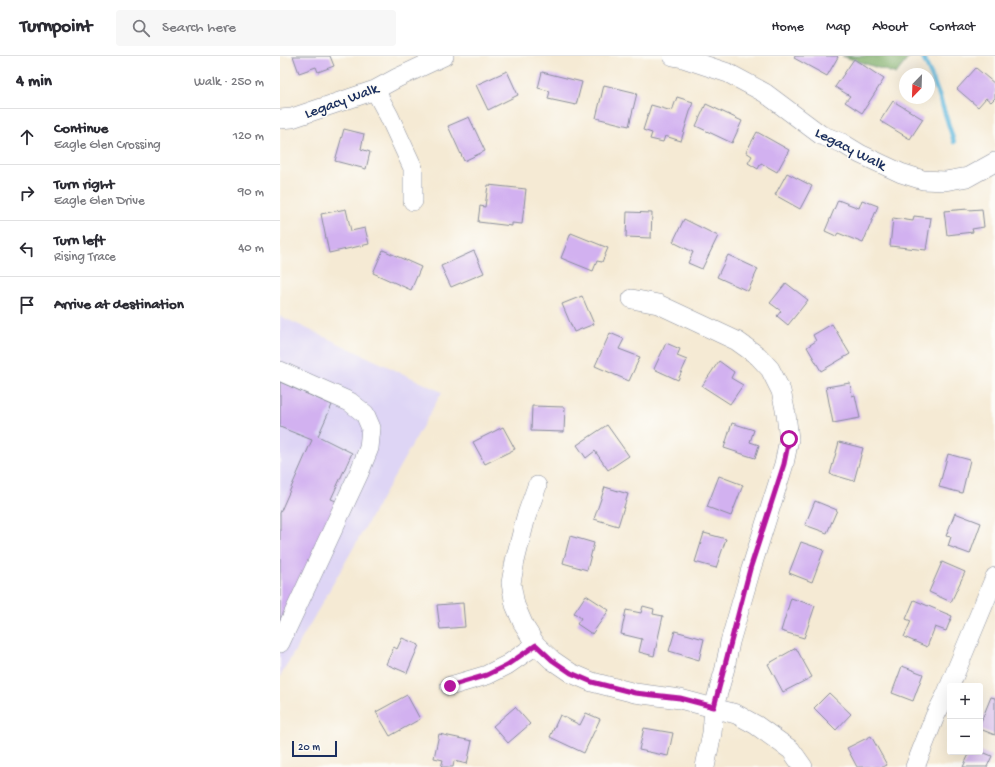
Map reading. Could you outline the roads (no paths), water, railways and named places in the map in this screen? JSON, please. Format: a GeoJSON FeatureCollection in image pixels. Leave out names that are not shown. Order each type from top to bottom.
{"type":"FeatureCollection","features":[{"type":"Feature","properties":{"kind":"street","name":"Legacy Walk"},"geometry":{"type":"LineString","coordinates":[[280,119],[292,118],[376,90],[397,78],[444,56]]}},
{"type":"Feature","properties":{"kind":"street","name":"Legacy Walk"},"geometry":{"type":"LineString","coordinates":[[673,56],[728,73],[764,93],[821,135],[842,143],[860,154],[902,173],[923,180],[945,181],[968,177],[995,162]]}},
{"type":"Feature","properties":{"kind":"street"},"geometry":{"type":"LineString","coordinates":[[376,90],[413,168],[413,201]]}},
{"type":"Feature","properties":{"kind":"street"},"geometry":{"type":"LineString","coordinates":[[632,299],[658,304],[736,341],[758,356],[770,369],[781,390],[786,414],[789,439],[784,464],[750,569],[714,707],[712,733],[705,767]]}},
{"type":"Feature","properties":{"kind":"street"},"geometry":{"type":"LineString","coordinates":[[280,371],[350,402],[365,414],[371,428],[369,448],[359,473],[280,643]]}},
{"type":"Feature","properties":{"kind":"street"},"geometry":{"type":"LineString","coordinates":[[537,486],[526,517],[511,583],[515,605],[524,626],[536,645],[552,660],[571,673],[592,682],[635,693],[680,698],[736,714],[756,725],[791,750],[803,767]]}},
{"type":"Feature","properties":{"kind":"street"},"geometry":{"type":"LineString","coordinates":[[915,767],[935,716],[946,695],[995,577]]}},
{"type":"Feature","properties":{"kind":"street"},"geometry":{"type":"LineString","coordinates":[[450,686],[487,675],[507,665],[536,645]]}},
{"type":"Feature","properties":{"kind":"waterway"},"geometry":{"type":"LineString","coordinates":[[922,56],[936,87],[954,142]]}}]}
